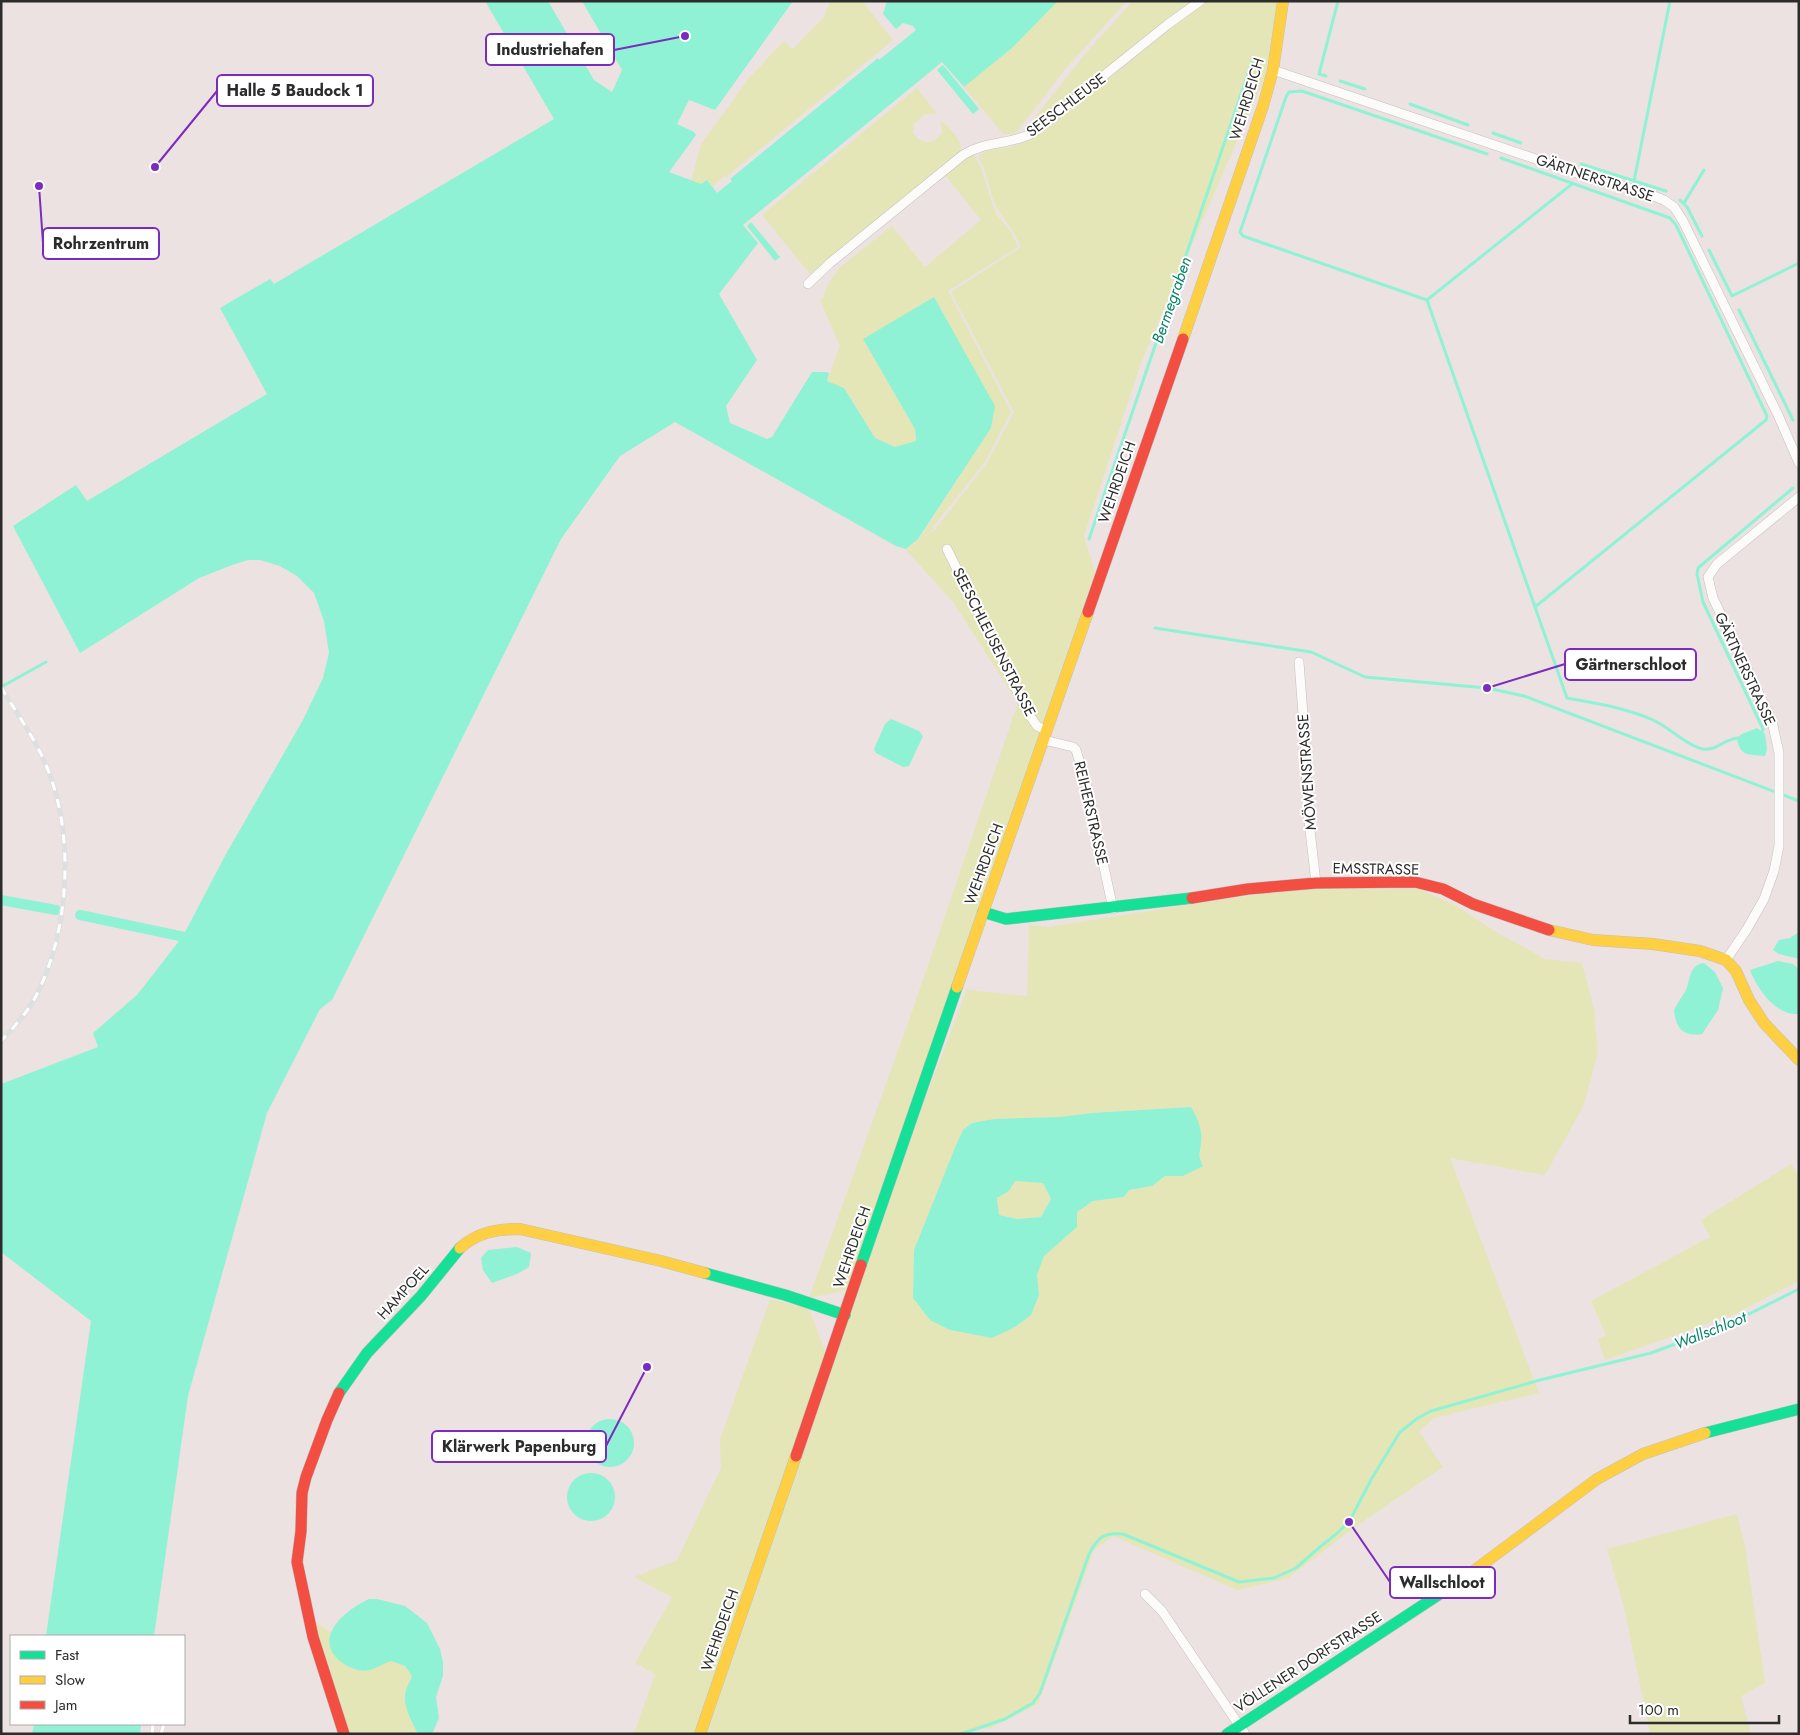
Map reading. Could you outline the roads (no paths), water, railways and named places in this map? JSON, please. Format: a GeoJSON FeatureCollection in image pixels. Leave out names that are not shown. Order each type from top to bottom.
{"type":"FeatureCollection","features":[{"type":"Feature","properties":{"kind":"street","name":"SEESCHLEUSE"},"geometry":{"type":"LineString","coordinates":[[808,284],[830,263],[963,155],[974,148],[986,144],[1012,141],[1031,134],[1167,25],[1200,1]]}},
{"type":"Feature","properties":{"kind":"street","name":"WEHRDEICH"},"geometry":{"type":"LineString","coordinates":[[700,1734],[1263,106],[1273,70],[1282,1]]}},
{"type":"Feature","properties":{"kind":"street","name":"GÄRTNERSTRASSE"},"geometry":{"type":"LineString","coordinates":[[1273,70],[1580,174],[1641,192],[1664,200],[1674,207],[1683,221],[1799,462]]}},
{"type":"Feature","properties":{"kind":"street","name":"GÄRTNERSTRASSE"},"geometry":{"type":"LineString","coordinates":[[1726,960],[1764,899],[1774,871],[1779,846],[1779,753],[1772,721],[1713,598],[1708,578],[1717,564],[1799,497]]}},
{"type":"Feature","properties":{"kind":"street","name":"SEESCHLEUSENSTRASSE"},"geometry":{"type":"LineString","coordinates":[[947,548],[1028,713],[1046,735]]}},
{"type":"Feature","properties":{"kind":"street","name":"MÖWENSTRASSE"},"geometry":{"type":"LineString","coordinates":[[1299,662],[1306,753],[1307,804],[1316,883]]}},
{"type":"Feature","properties":{"kind":"street","name":"REIHERSTRASSE"},"geometry":{"type":"LineString","coordinates":[[1046,735],[1076,750],[1086,783],[1113,909]]}},
{"type":"Feature","properties":{"kind":"street","name":"EMSSTRASSE"},"geometry":{"type":"LineString","coordinates":[[983,912],[1006,919],[1113,909],[1248,889],[1316,883],[1416,882],[1443,889],[1473,904],[1539,928],[1592,940],[1652,944],[1700,951],[1726,960]]}},
{"type":"Feature","properties":{"kind":"street"},"geometry":{"type":"LineString","coordinates":[[1726,960],[1736,971],[1749,1000],[1764,1023],[1799,1060]]}},
{"type":"Feature","properties":{"kind":"street","name":"HAMPOEL"},"geometry":{"type":"LineString","coordinates":[[344,1734],[313,1637],[297,1562],[301,1531],[302,1493],[327,1420],[340,1392],[354,1370],[421,1296],[455,1253],[467,1242],[483,1233],[491,1231],[520,1229],[687,1268],[785,1295],[845,1315]]}},
{"type":"Feature","properties":{"kind":"street","name":"VÖLLENER DORFSTRASSE"},"geometry":{"type":"LineString","coordinates":[[1227,1734],[1242,1729],[1469,1575],[1589,1485],[1625,1464],[1668,1444],[1693,1436],[1799,1409]]}},
{"type":"Feature","properties":{"kind":"street"},"geometry":{"type":"LineString","coordinates":[[1145,1594],[1162,1611],[1242,1729]]}},
{"type":"Feature","properties":{"kind":"waterway"},"geometry":{"type":"LineString","coordinates":[[1326,76],[1319,74],[1338,1]]}},
{"type":"Feature","properties":{"kind":"waterway"},"geometry":{"type":"LineString","coordinates":[[1634,181],[1670,1]]}},
{"type":"Feature","properties":{"kind":"waterway","name":"Bermegraben"},"geometry":{"type":"LineString","coordinates":[[1089,539],[1252,62]]}},
{"type":"Feature","properties":{"kind":"waterway"},"geometry":{"type":"LineString","coordinates":[[1340,81],[1365,89]]}},
{"type":"Feature","properties":{"kind":"waterway"},"geometry":{"type":"LineString","coordinates":[[1487,154],[1302,91],[1289,92],[1240,232],[1243,236],[1427,300],[1567,698],[1610,706],[1643,716],[1659,723],[1691,744],[1703,749],[1713,748],[1729,740],[1739,738]]}},
{"type":"Feature","properties":{"kind":"waterway"},"geometry":{"type":"LineString","coordinates":[[1410,104],[1468,125]]}},
{"type":"Feature","properties":{"kind":"waterway"},"geometry":{"type":"LineString","coordinates":[[1493,133],[1521,143]]}},
{"type":"Feature","properties":{"kind":"waterway"},"geometry":{"type":"LineString","coordinates":[[1501,158],[1670,218],[1676,225],[1767,416],[1766,420],[1535,607]]}},
{"type":"Feature","properties":{"kind":"waterway"},"geometry":{"type":"LineString","coordinates":[[1581,164],[1666,191]]}},
{"type":"Feature","properties":{"kind":"waterway"},"geometry":{"type":"LineString","coordinates":[[1684,203],[1704,170]]}},
{"type":"Feature","properties":{"kind":"waterway"},"geometry":{"type":"LineString","coordinates":[[1427,300],[1572,184]]}},
{"type":"Feature","properties":{"kind":"waterway"},"geometry":{"type":"LineString","coordinates":[[1680,200],[1687,207],[1702,236]]}},
{"type":"Feature","properties":{"kind":"waterway"},"geometry":{"type":"LineString","coordinates":[[1709,250],[1732,296],[1799,263]]}},
{"type":"Feature","properties":{"kind":"waterway"},"geometry":{"type":"LineString","coordinates":[[1739,310],[1793,420]]}},
{"type":"Feature","properties":{"kind":"waterway"},"geometry":{"type":"LineString","coordinates":[[1761,734],[1763,729],[1703,602],[1697,574],[1698,568],[1793,488]]}},
{"type":"Feature","properties":{"kind":"waterway"},"geometry":{"type":"LineString","coordinates":[[1155,628],[1311,652],[1365,677],[1487,688],[1524,696],[1799,801]]}},
{"type":"Feature","properties":{"kind":"waterway"},"geometry":{"type":"LineString","coordinates":[[1,687],[46,662]]}},
{"type":"Feature","properties":{"kind":"waterway"},"geometry":{"type":"LineString","coordinates":[[1,900],[56,910]]}},
{"type":"Feature","properties":{"kind":"waterway"},"geometry":{"type":"LineString","coordinates":[[80,915],[194,939]]}},
{"type":"Feature","properties":{"kind":"waterway","name":"Wallschloot"},"geometry":{"type":"LineString","coordinates":[[961,1734],[1005,1719],[1033,1703],[1040,1693],[1089,1554],[1095,1543],[1102,1537],[1111,1534],[1123,1534],[1239,1582],[1274,1578],[1296,1568],[1349,1522],[1372,1478],[1400,1432],[1418,1418],[1431,1411],[1540,1380],[1651,1353],[1729,1324],[1799,1289]]}},
{"type":"Feature","properties":{"kind":"railway"},"geometry":{"type":"LineString","coordinates":[[1,687],[33,738],[48,770],[57,797],[65,855],[61,914],[56,943],[47,971],[29,1008],[1,1041]]}},
{"type":"Feature","properties":{"kind":"railway"},"geometry":{"type":"LineString","coordinates":[[152,1734],[153,1725]]}},
{"type":"Feature","properties":{"kind":"railway"},"geometry":{"type":"LineString","coordinates":[[161,1734],[164,1725]]}},
{"type":"Feature","properties":{"kind":"place","name":"Industriehafen"},"geometry":{"type":"Point","coordinates":[685,36]}},
{"type":"Feature","properties":{"kind":"place","name":"Halle 5 Baudock 1"},"geometry":{"type":"Point","coordinates":[155,167]}},
{"type":"Feature","properties":{"kind":"place","name":"Rohrzentrum"},"geometry":{"type":"Point","coordinates":[39,186]}},
{"type":"Feature","properties":{"kind":"place","name":"Gärtnerschloot"},"geometry":{"type":"Point","coordinates":[1487,688]}},
{"type":"Feature","properties":{"kind":"place","name":"Klärwerk Papenburg"},"geometry":{"type":"Point","coordinates":[647,1367]}},
{"type":"Feature","properties":{"kind":"place","name":"Wallschloot"},"geometry":{"type":"Point","coordinates":[1349,1522]}}]}
